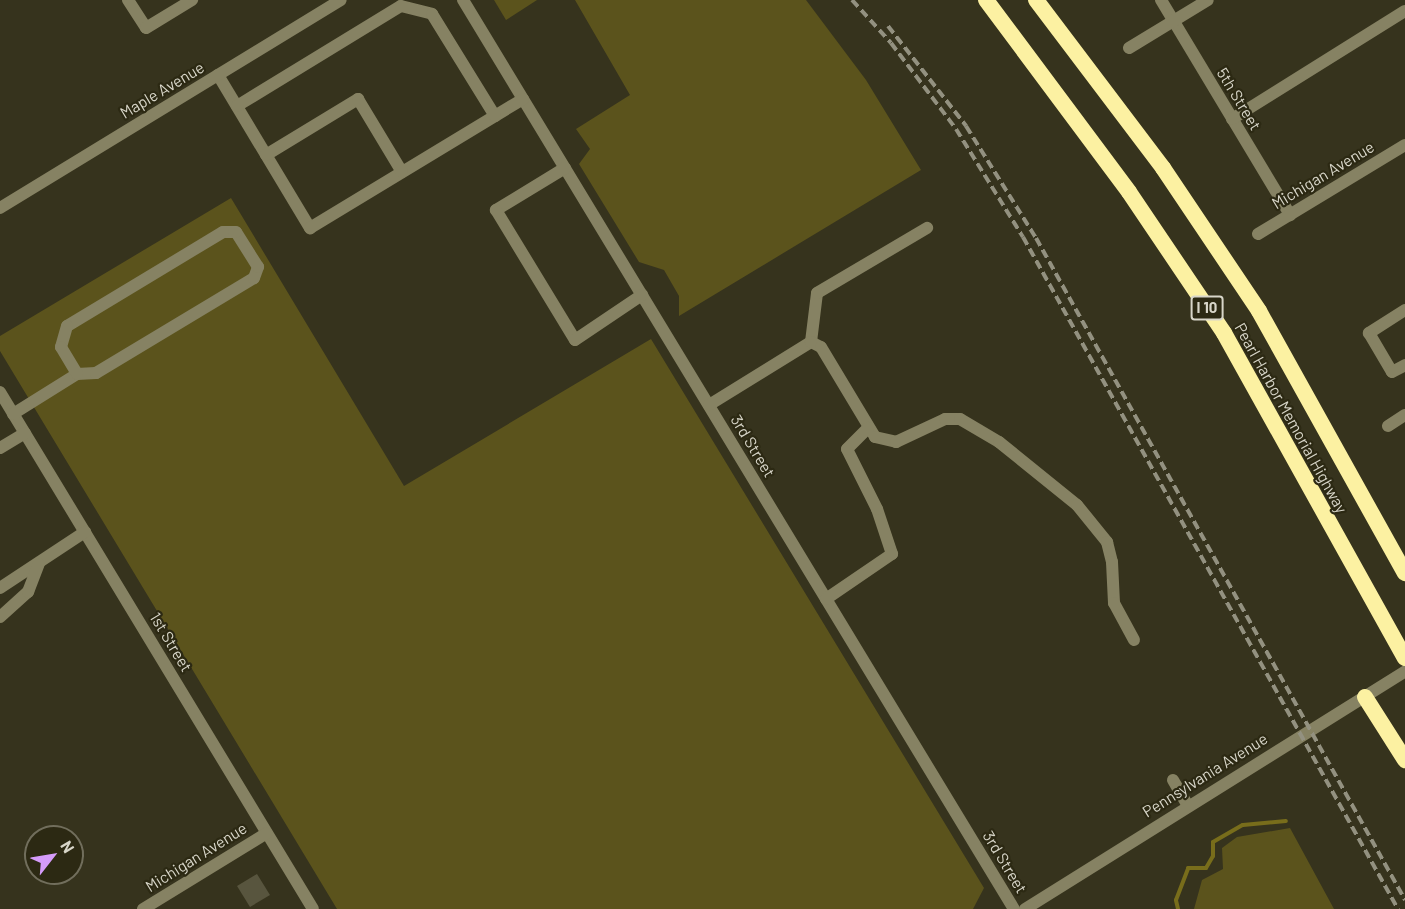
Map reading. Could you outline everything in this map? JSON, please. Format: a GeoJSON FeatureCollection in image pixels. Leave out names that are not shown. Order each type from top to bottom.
{"type":"FeatureCollection","features":[{"type":"Feature","properties":{"kind":"highway","name":"Pearl Harbor Memorial Highway"},"geometry":{"type":"LineString","coordinates":[[987,0],[1129,192],[1224,333],[1405,658]]}},
{"type":"Feature","properties":{"kind":"highway","name":"Pearl Harbor Memorial Highway"},"geometry":{"type":"LineString","coordinates":[[1036,0],[1163,168],[1259,311],[1405,573]]}},
{"type":"Feature","properties":{"kind":"highway"},"geometry":{"type":"LineString","coordinates":[[1365,697],[1405,760]]}},
{"type":"Feature","properties":{"kind":"street"},"geometry":{"type":"LineString","coordinates":[[128,0],[146,28],[192,0]]}},
{"type":"Feature","properties":{"kind":"street","name":"Maple Avenue"},"geometry":{"type":"LineString","coordinates":[[0,208],[341,0]]}},
{"type":"Feature","properties":{"kind":"street","name":"3rd Street"},"geometry":{"type":"LineString","coordinates":[[463,0],[1014,909]]}},
{"type":"Feature","properties":{"kind":"street","name":"5th Street"},"geometry":{"type":"LineString","coordinates":[[1161,0],[1290,215]]}},
{"type":"Feature","properties":{"kind":"street"},"geometry":{"type":"LineString","coordinates":[[1129,48],[1208,0]]}},
{"type":"Feature","properties":{"kind":"street"},"geometry":{"type":"LineString","coordinates":[[237,106],[400,3],[432,14],[495,116]]}},
{"type":"Feature","properties":{"kind":"street"},"geometry":{"type":"LineString","coordinates":[[1233,119],[1405,11]]}},
{"type":"Feature","properties":{"kind":"street"},"geometry":{"type":"LineString","coordinates":[[218,75],[310,228],[523,99]]}},
{"type":"Feature","properties":{"kind":"street"},"geometry":{"type":"LineString","coordinates":[[266,155],[358,99],[402,172]]}},
{"type":"Feature","properties":{"kind":"street","name":"Michigan Avenue"},"geometry":{"type":"LineString","coordinates":[[1258,234],[1405,145]]}},
{"type":"Feature","properties":{"kind":"street"},"geometry":{"type":"LineString","coordinates":[[565,168],[496,210],[575,340],[642,296]]}},
{"type":"Feature","properties":{"kind":"street"},"geometry":{"type":"LineString","coordinates":[[811,342],[817,293],[927,228]]}},
{"type":"Feature","properties":{"kind":"street"},"geometry":{"type":"LineString","coordinates":[[13,414],[77,374],[96,374],[254,278],[258,267],[236,232],[224,232],[67,327],[61,347],[77,374]]}},
{"type":"Feature","properties":{"kind":"street"},"geometry":{"type":"LineString","coordinates":[[1405,310],[1369,333],[1392,372],[1405,364]]}},
{"type":"Feature","properties":{"kind":"street"},"geometry":{"type":"LineString","coordinates":[[709,405],[811,342]]}},
{"type":"Feature","properties":{"kind":"street"},"geometry":{"type":"LineString","coordinates":[[811,342],[821,347],[875,437],[896,442],[945,419],[960,419],[999,442],[1068,498],[1107,542],[1112,562],[1114,603],[1134,640]]}},
{"type":"Feature","properties":{"kind":"street","name":"1st Street"},"geometry":{"type":"LineString","coordinates":[[0,392],[313,909]]}},
{"type":"Feature","properties":{"kind":"street"},"geometry":{"type":"LineString","coordinates":[[1388,426],[1405,415]]}},
{"type":"Feature","properties":{"kind":"street"},"geometry":{"type":"LineString","coordinates":[[826,599],[892,554],[877,509],[847,449],[868,428]]}},
{"type":"Feature","properties":{"kind":"street"},"geometry":{"type":"LineString","coordinates":[[0,448],[25,433]]}},
{"type":"Feature","properties":{"kind":"street"},"geometry":{"type":"LineString","coordinates":[[0,588],[85,532]]}},
{"type":"Feature","properties":{"kind":"street"},"geometry":{"type":"LineString","coordinates":[[0,617],[28,592],[39,564]]}},
{"type":"Feature","properties":{"kind":"street","name":"Pennsylvania Avenue"},"geometry":{"type":"LineString","coordinates":[[1025,909],[1405,672]]}},
{"type":"Feature","properties":{"kind":"street"},"geometry":{"type":"LineString","coordinates":[[1173,780],[1188,806]]}},
{"type":"Feature","properties":{"kind":"street","name":"Michigan Avenue"},"geometry":{"type":"LineString","coordinates":[[143,909],[267,833]]}},
{"type":"Feature","properties":{"kind":"shaded area"},"geometry":{"type":"Polygon","coordinates":[[[494,0],[537,0],[506,20],[494,0]]]}},
{"type":"Feature","properties":{"kind":"shaded area"},"geometry":{"type":"Polygon","coordinates":[[[575,0],[806,0],[866,80],[921,170],[679,316],[679,296],[664,270],[639,262],[579,164],[590,149],[576,129],[630,95],[575,0]]]}},
{"type":"Feature","properties":{"kind":"shaded area"},"geometry":{"type":"Polygon","coordinates":[[[231,198],[404,486],[651,339],[984,888],[973,909],[337,909],[0,351],[0,336],[231,198]]]}},
{"type":"Feature","properties":{"kind":"shaded area"},"geometry":{"type":"Polygon","coordinates":[[[1290,828],[1334,909],[1194,909],[1202,880],[1223,869],[1222,848],[1237,837],[1290,828]]]}},
{"type":"Feature","properties":{"kind":"building"},"geometry":{"type":"Polygon","coordinates":[[[257,874],[270,895],[250,907],[237,886],[257,874]]]}},
{"type":"Feature","properties":{"kind":"waterway"},"geometry":{"type":"LineString","coordinates":[[1178,909],[1176,900],[1188,868],[1206,868],[1213,856],[1213,842],[1243,825],[1286,821]]}},
{"type":"Feature","properties":{"kind":"railway"},"geometry":{"type":"LineString","coordinates":[[852,0],[891,43],[956,129],[1023,237],[1398,909]]}},
{"type":"Feature","properties":{"kind":"railway"},"geometry":{"type":"LineString","coordinates":[[888,26],[966,126],[1036,238],[1405,900]]}}]}
